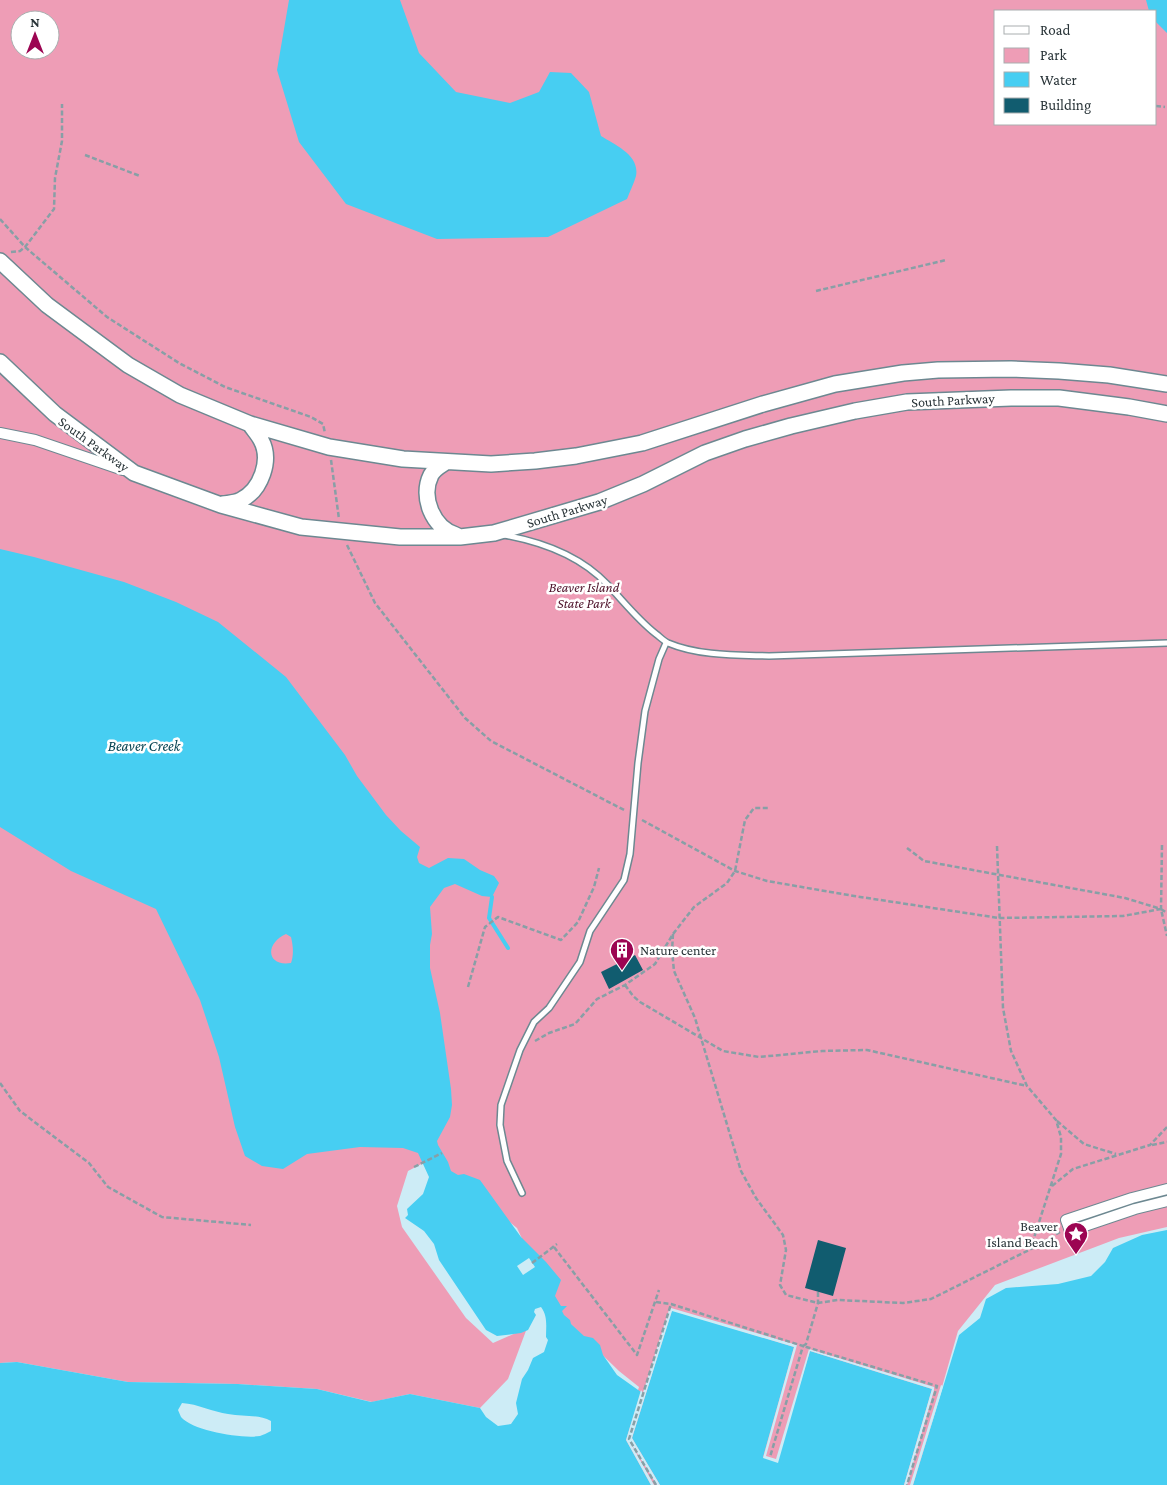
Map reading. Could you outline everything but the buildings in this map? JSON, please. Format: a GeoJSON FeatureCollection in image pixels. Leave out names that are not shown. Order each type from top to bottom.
{"type":"FeatureCollection","features":[{"type":"Feature","properties":{"kind":"street"},"geometry":{"type":"LineString","coordinates":[[3,257],[47,305],[128,365],[180,395],[250,424],[329,447],[403,459],[491,464],[576,456],[642,443],[799,393],[835,384],[903,373],[938,370],[1011,369],[1108,375],[1167,384]]}},
{"type":"Feature","properties":{"kind":"street","name":"South Parkway"},"geometry":{"type":"LineString","coordinates":[[0,362],[54,414],[134,473],[221,505],[301,527],[400,537],[460,536],[494,533],[599,502],[643,484],[705,453],[745,439],[855,411],[907,402],[1059,398],[1167,414]]}},
{"type":"Feature","properties":{"kind":"street"},"geometry":{"type":"LineString","coordinates":[[221,505],[240,501],[249,495],[260,483],[265,465],[264,449],[262,440],[250,424]]}},
{"type":"Feature","properties":{"kind":"street"},"geometry":{"type":"LineString","coordinates":[[0,433],[35,440],[134,473]]}},
{"type":"Feature","properties":{"kind":"street"},"geometry":{"type":"LineString","coordinates":[[446,462],[431,474],[427,493],[429,505],[432,515],[440,527],[447,532],[460,536]]}},
{"type":"Feature","properties":{"kind":"street"},"geometry":{"type":"LineString","coordinates":[[1167,1189],[1132,1198],[1066,1220],[1070,1231],[1135,1209],[1167,1201]]}},
{"type":"Feature","properties":{"kind":"lane"},"geometry":{"type":"LineString","coordinates":[[494,533],[527,539],[574,558],[607,584],[640,621],[666,642],[712,653],[769,656],[1167,643]]}},
{"type":"Feature","properties":{"kind":"lane"},"geometry":{"type":"LineString","coordinates":[[522,1193],[507,1161],[500,1125],[501,1104],[520,1050],[534,1022],[549,1008],[580,962],[590,931],[624,880],[630,854],[638,763],[645,711],[659,659],[666,642]]}},
{"type":"Feature","properties":{"kind":"path"},"geometry":{"type":"LineString","coordinates":[[3,257],[20,251],[25,247],[54,209],[55,178],[62,141],[62,104]]}},
{"type":"Feature","properties":{"kind":"path"},"geometry":{"type":"LineString","coordinates":[[1157,106],[1165,107]]}},
{"type":"Feature","properties":{"kind":"path"},"geometry":{"type":"LineString","coordinates":[[86,155],[140,176]]}},
{"type":"Feature","properties":{"kind":"path"},"geometry":{"type":"LineString","coordinates":[[0,219],[25,247],[107,317],[179,363],[225,387],[312,417],[323,424],[329,447],[341,532],[375,603],[465,718],[492,741],[634,815],[735,871],[766,881],[999,918],[1122,916],[1161,909]]}},
{"type":"Feature","properties":{"kind":"path"},"geometry":{"type":"LineString","coordinates":[[816,291],[946,260]]}},
{"type":"Feature","properties":{"kind":"path"},"geometry":{"type":"LineString","coordinates":[[520,1050],[549,1033],[575,1024],[597,999],[624,985],[655,964],[673,934],[694,907],[727,883],[735,871],[745,820],[754,808],[770,808]]}},
{"type":"Feature","properties":{"kind":"path"},"geometry":{"type":"LineString","coordinates":[[1162,844],[1161,909],[1167,936]]}},
{"type":"Feature","properties":{"kind":"path"},"geometry":{"type":"LineString","coordinates":[[996,846],[1003,1008],[1011,1051],[1027,1086],[1056,1120],[1084,1144],[1118,1155]]}},
{"type":"Feature","properties":{"kind":"path"},"geometry":{"type":"LineString","coordinates":[[907,848],[924,861],[1126,898],[1161,909],[1167,913]]}},
{"type":"Feature","properties":{"kind":"path"},"geometry":{"type":"LineString","coordinates":[[468,987],[485,928],[498,917],[562,940],[578,922],[594,887],[599,868]]}},
{"type":"Feature","properties":{"kind":"path"},"geometry":{"type":"LineString","coordinates":[[673,934],[674,971],[695,1018],[741,1171],[756,1198],[782,1235],[786,1250],[780,1285],[786,1295],[818,1303],[838,1300],[903,1303],[932,1299],[1031,1249],[1068,1227]]}},
{"type":"Feature","properties":{"kind":"path"},"geometry":{"type":"LineString","coordinates":[[624,985],[640,1002],[723,1051],[759,1057],[822,1051],[866,1050],[1027,1086]]}},
{"type":"Feature","properties":{"kind":"path"},"geometry":{"type":"LineString","coordinates":[[0,1083],[20,1111],[89,1163],[108,1187],[162,1216],[251,1225]]}},
{"type":"Feature","properties":{"kind":"path"},"geometry":{"type":"LineString","coordinates":[[1031,1249],[1060,1154],[1060,1137],[1056,1120]]}},
{"type":"Feature","properties":{"kind":"path"},"geometry":{"type":"LineString","coordinates":[[1150,1145],[1167,1127]]}},
{"type":"Feature","properties":{"kind":"path"},"geometry":{"type":"LineString","coordinates":[[1051,1187],[1073,1169],[1150,1145],[1167,1142]]}},
{"type":"Feature","properties":{"kind":"path"},"geometry":{"type":"LineString","coordinates":[[414,1168],[442,1153]]}},
{"type":"Feature","properties":{"kind":"path"},"geometry":{"type":"LineString","coordinates":[[532,1262],[557,1244]]}},
{"type":"Feature","properties":{"kind":"path"},"geometry":{"type":"LineString","coordinates":[[554,1247],[637,1355],[659,1290]]}},
{"type":"Feature","properties":{"kind":"path"},"geometry":{"type":"LineString","coordinates":[[770,1457],[802,1346],[806,1344],[818,1303],[818,1292]]}},
{"type":"Feature","properties":{"kind":"path"},"geometry":{"type":"LineString","coordinates":[[656,1302],[671,1304],[802,1346],[937,1386],[907,1485]]}},
{"type":"Feature","properties":{"kind":"path"},"geometry":{"type":"LineString","coordinates":[[656,1485],[629,1439],[671,1304]]}},
{"type":"Feature","properties":{"kind":"green space","name":"Beaver Island State Park"},"geometry":{"type":"Polygon","coordinates":[[[0,0],[1167,0],[1167,1227],[1119,1238],[995,1285],[958,1331],[914,1485],[647,1485],[622,1439],[639,1387],[619,1371],[555,1309],[517,1228],[431,1159],[408,1171],[397,1206],[402,1227],[466,1318],[493,1343],[527,1328],[508,1379],[480,1408],[410,1394],[372,1402],[317,1389],[238,1384],[128,1382],[17,1362],[0,1363],[0,0]]]}},
{"type":"Feature","properties":{"kind":"water"},"geometry":{"type":"Polygon","coordinates":[[[289,0],[400,0],[419,53],[456,92],[510,103],[539,92],[550,72],[571,73],[589,92],[601,136],[619,147],[634,162],[636,176],[627,199],[548,237],[437,239],[346,204],[299,142],[277,70],[289,0]]]}},
{"type":"Feature","properties":{"kind":"water"},"geometry":{"type":"Polygon","coordinates":[[[1146,0],[1167,0],[1167,33],[1157,23],[1157,10],[1149,10],[1146,0]]]}},
{"type":"Feature","properties":{"kind":"water","name":"Beaver Creek"},"geometry":{"type":"Polygon","coordinates":[[[0,549],[124,582],[176,602],[218,622],[286,677],[345,755],[357,776],[386,815],[420,847],[417,857],[419,863],[429,868],[448,858],[464,859],[480,870],[494,876],[499,883],[492,897],[482,896],[455,884],[444,888],[430,907],[432,934],[430,968],[440,1013],[452,1105],[450,1117],[437,1141],[438,1145],[451,1171],[458,1175],[464,1174],[480,1180],[521,1237],[561,1280],[555,1296],[561,1306],[567,1306],[562,1311],[571,1324],[584,1336],[593,1338],[600,1345],[603,1355],[617,1375],[641,1392],[626,1440],[651,1485],[0,1485],[0,1363],[17,1362],[128,1382],[238,1384],[317,1389],[371,1402],[410,1394],[480,1408],[486,1417],[498,1426],[511,1424],[518,1414],[516,1403],[522,1379],[533,1358],[544,1352],[548,1340],[546,1337],[546,1318],[541,1307],[535,1309],[536,1315],[528,1330],[521,1333],[497,1336],[486,1330],[439,1260],[434,1244],[424,1231],[405,1218],[408,1215],[407,1209],[423,1194],[429,1177],[418,1153],[403,1148],[360,1147],[307,1154],[283,1169],[262,1166],[245,1156],[235,1127],[219,1057],[200,1000],[156,909],[71,871],[0,827],[0,549]],[[286,934],[274,943],[271,954],[277,962],[291,963],[293,947],[291,937],[286,934]],[[182,1403],[178,1410],[181,1417],[187,1422],[207,1430],[252,1437],[271,1431],[271,1421],[266,1419],[256,1416],[222,1413],[182,1403]]]}},
{"type":"Feature","properties":{"kind":"water"},"geometry":{"type":"Polygon","coordinates":[[[1167,1230],[1167,1485],[913,1485],[959,1335],[980,1318],[986,1299],[1006,1288],[1058,1284],[1091,1276],[1105,1262],[1113,1248],[1142,1235],[1167,1230]]]}},
{"type":"Feature","properties":{"kind":"water"},"geometry":{"type":"Polygon","coordinates":[[[672,1310],[794,1347],[763,1457],[777,1462],[810,1351],[932,1389],[904,1485],[660,1485],[632,1438],[672,1310]]]}},
{"type":"Feature","properties":{"kind":"pier"},"geometry":{"type":"Polygon","coordinates":[[[529,1258],[535,1267],[523,1275],[517,1266],[529,1258]]]}},
{"type":"Feature","properties":{"kind":"pier"},"geometry":{"type":"Polygon","coordinates":[[[671,1308],[797,1345],[766,1456],[776,1459],[809,1349],[934,1387],[907,1485],[904,1485],[932,1389],[810,1351],[778,1463],[763,1458],[794,1347],[672,1311],[632,1438],[660,1485],[657,1485],[629,1440],[654,1485],[651,1485],[626,1440],[641,1390],[643,1393],[671,1308]]]}},
{"type":"Feature","properties":{"kind":"pier"},"geometry":{"type":"Polygon","coordinates":[[[941,1385],[943,1386],[913,1485],[910,1485],[941,1385]]]}},
{"type":"Feature","properties":{"kind":"waterway"},"geometry":{"type":"LineString","coordinates":[[492,897],[489,918],[508,948]]}},
{"type":"Feature","properties":{"kind":"place","name":"Nature center"},"geometry":{"type":"Point","coordinates":[622,971]}},
{"type":"Feature","properties":{"kind":"place","name":"Beaver Island Beach"},"geometry":{"type":"Point","coordinates":[1076,1255]}}]}
